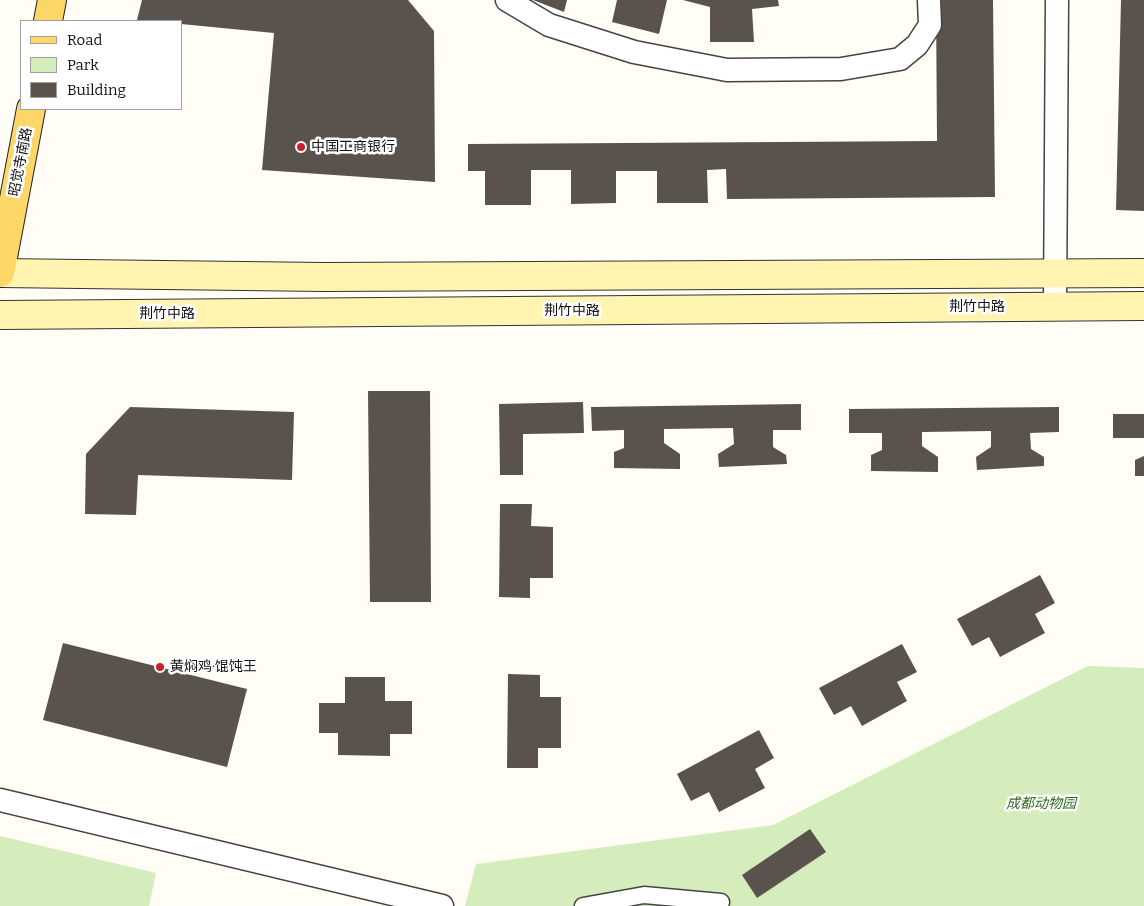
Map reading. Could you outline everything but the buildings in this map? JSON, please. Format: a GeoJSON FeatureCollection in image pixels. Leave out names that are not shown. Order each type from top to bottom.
{"type":"FeatureCollection","features":[{"type":"Feature","properties":{"kind":"main road"},"geometry":{"type":"LineString","coordinates":[[48,20],[52,0]]}},
{"type":"Feature","properties":{"kind":"main road","name":"昭觉寺南路"},"geometry":{"type":"LineString","coordinates":[[0,273],[31,110]]}},
{"type":"Feature","properties":{"kind":"main road"},"geometry":{"type":"LineString","coordinates":[[0,273],[324,277],[1144,273]]}},
{"type":"Feature","properties":{"kind":"main road","name":"荆竹中路"},"geometry":{"type":"LineString","coordinates":[[0,315],[1144,306]]}},
{"type":"Feature","properties":{"kind":"street"},"geometry":{"type":"LineString","coordinates":[[507,0],[549,25],[634,52],[728,70],[841,69],[900,59],[917,45],[930,24],[929,0]]}},
{"type":"Feature","properties":{"kind":"street"},"geometry":{"type":"LineString","coordinates":[[1056,307],[1057,0]]}},
{"type":"Feature","properties":{"kind":"street"},"geometry":{"type":"LineString","coordinates":[[0,800],[442,906]]}},
{"type":"Feature","properties":{"kind":"street"},"geometry":{"type":"LineString","coordinates":[[583,906],[644,895],[720,902]]}},
{"type":"Feature","properties":{"kind":"green space","name":"成都动物园"},"geometry":{"type":"Polygon","coordinates":[[[1088,666],[1144,668],[1144,906],[465,906],[476,864],[773,825],[1088,666]]]}},
{"type":"Feature","properties":{"kind":"green space"},"geometry":{"type":"Polygon","coordinates":[[[0,836],[156,873],[149,906],[0,906],[0,836]]]}},
{"type":"Feature","properties":{"kind":"place","name":"中国工商银行"},"geometry":{"type":"Point","coordinates":[301,147]}},
{"type":"Feature","properties":{"kind":"place","name":"黄焖鸡·馄饨王"},"geometry":{"type":"Point","coordinates":[160,667]}}]}
